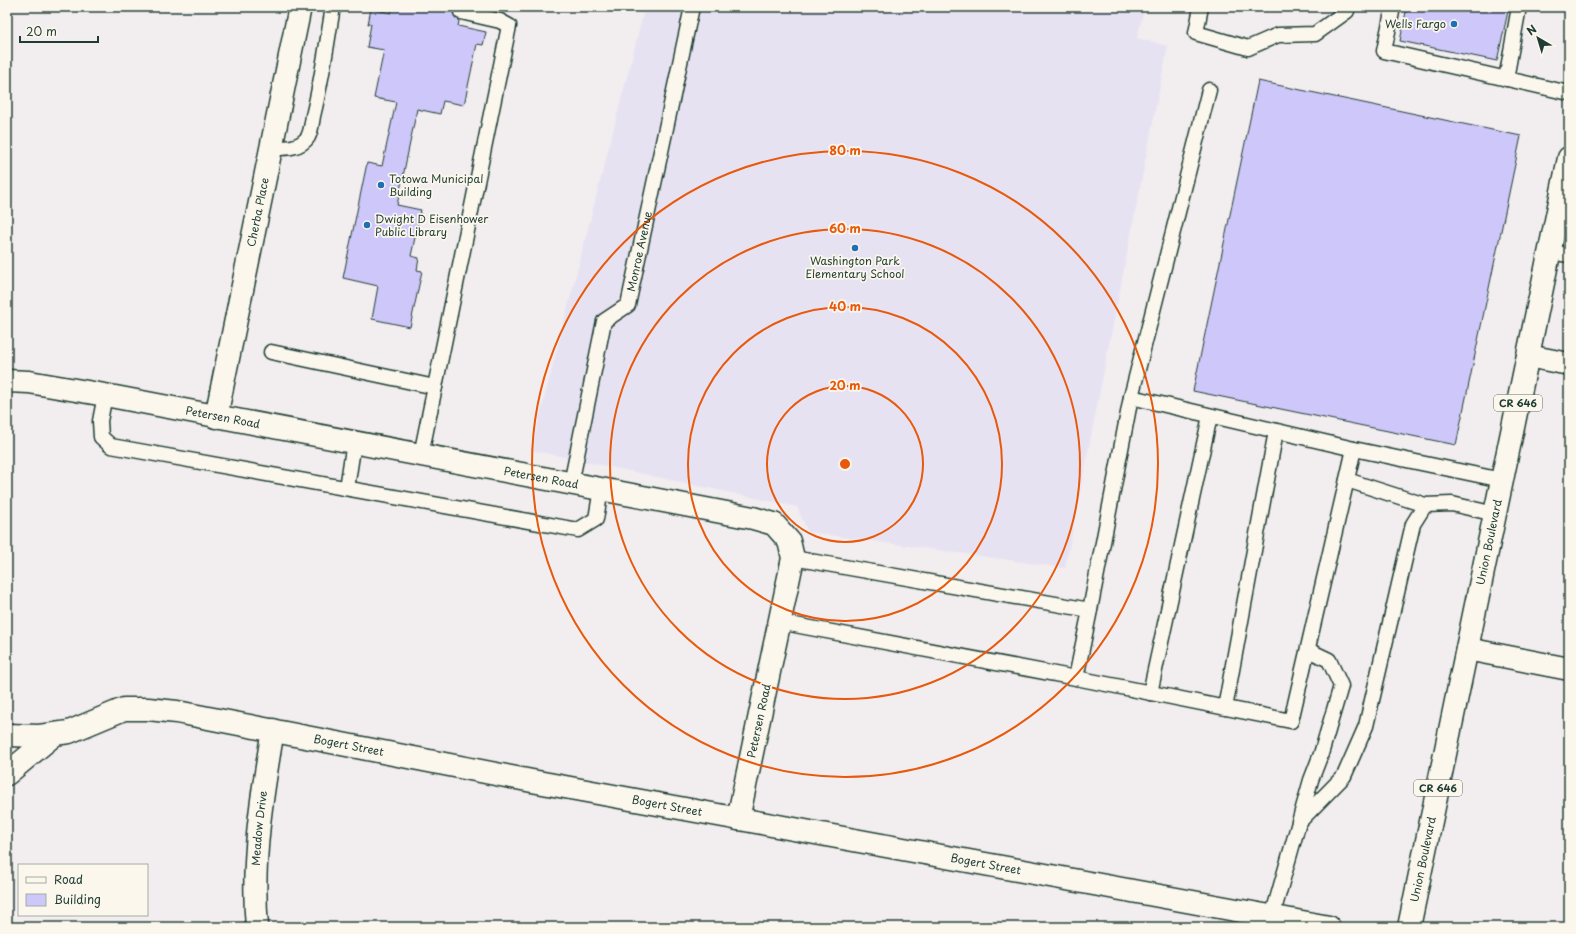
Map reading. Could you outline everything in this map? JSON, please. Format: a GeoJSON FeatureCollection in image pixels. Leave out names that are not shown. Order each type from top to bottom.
{"type":"FeatureCollection","features":[{"type":"Feature","properties":{"kind":"street","name":"Cherba Place"},"geometry":{"type":"LineString","coordinates":[[216,417],[300,7]]}},
{"type":"Feature","properties":{"kind":"street","name":"Union Boulevard"},"geometry":{"type":"LineString","coordinates":[[1409,927],[1528,356],[1559,253],[1569,158]]}},
{"type":"Feature","properties":{"kind":"street"},"geometry":{"type":"LineString","coordinates":[[1528,356],[1569,364]]}},
{"type":"Feature","properties":{"kind":"street","name":"Petersen Road"},"geometry":{"type":"LineString","coordinates":[[7,380],[29,382],[105,395],[753,518],[774,524],[789,541],[792,558],[738,819]]}},
{"type":"Feature","properties":{"kind":"street"},"geometry":{"type":"LineString","coordinates":[[1467,649],[1569,669]]}},
{"type":"Feature","properties":{"kind":"street","name":"Bogert Street"},"geometry":{"type":"LineString","coordinates":[[7,734],[39,736],[70,732],[124,709],[148,709],[177,712],[1264,919],[1329,927]]}},
{"type":"Feature","properties":{"kind":"street","name":"Meadow Drive"},"geometry":{"type":"LineString","coordinates":[[257,927],[255,903],[260,806],[273,730]]}},
{"type":"Feature","properties":{"kind":"street"},"geometry":{"type":"LineString","coordinates":[[7,774],[55,734]]}},
{"type":"Feature","properties":{"kind":"lane"},"geometry":{"type":"LineString","coordinates":[[271,148],[286,148],[302,143],[308,136],[318,99],[333,7]]}},
{"type":"Feature","properties":{"kind":"lane","name":"Monroe Avenue"},"geometry":{"type":"LineString","coordinates":[[571,484],[604,321],[628,305],[692,7]]}},
{"type":"Feature","properties":{"kind":"lane"},"geometry":{"type":"LineString","coordinates":[[1201,7],[1196,33],[1248,48],[1278,35],[1315,34],[1347,11],[1348,7]]}},
{"type":"Feature","properties":{"kind":"lane"},"geometry":{"type":"LineString","coordinates":[[1393,7],[1384,51],[1569,93]]}},
{"type":"Feature","properties":{"kind":"lane"},"geometry":{"type":"LineString","coordinates":[[1506,79],[1519,7]]}},
{"type":"Feature","properties":{"kind":"lane"},"geometry":{"type":"LineString","coordinates":[[421,455],[509,26],[500,21],[461,12]]}},
{"type":"Feature","properties":{"kind":"lane"},"geometry":{"type":"LineString","coordinates":[[1076,678],[1130,397],[1209,90]]}},
{"type":"Feature","properties":{"kind":"lane"},"geometry":{"type":"LineString","coordinates":[[271,352],[435,387]]}},
{"type":"Feature","properties":{"kind":"lane"},"geometry":{"type":"LineString","coordinates":[[105,395],[100,421],[101,437],[111,446],[578,530],[596,519],[601,489]]}},
{"type":"Feature","properties":{"kind":"lane"},"geometry":{"type":"LineString","coordinates":[[1130,397],[1354,449],[1502,480]]}},
{"type":"Feature","properties":{"kind":"lane"},"geometry":{"type":"LineString","coordinates":[[1150,692],[1210,416]]}},
{"type":"Feature","properties":{"kind":"lane"},"geometry":{"type":"LineString","coordinates":[[1225,708],[1276,431]]}},
{"type":"Feature","properties":{"kind":"lane"},"geometry":{"type":"LineString","coordinates":[[347,488],[354,442]]}},
{"type":"Feature","properties":{"kind":"lane"},"geometry":{"type":"LineString","coordinates":[[779,622],[1150,692],[1291,721],[1354,449]]}},
{"type":"Feature","properties":{"kind":"lane"},"geometry":{"type":"LineString","coordinates":[[1347,480],[1425,505],[1452,504],[1495,514]]}},
{"type":"Feature","properties":{"kind":"lane"},"geometry":{"type":"LineString","coordinates":[[1299,822],[1344,776],[1366,726],[1413,524],[1425,505]]}},
{"type":"Feature","properties":{"kind":"lane"},"geometry":{"type":"LineString","coordinates":[[792,558],[1090,610]]}},
{"type":"Feature","properties":{"kind":"lane"},"geometry":{"type":"LineString","coordinates":[[1264,919],[1299,822],[1341,686],[1329,660],[1308,650]]}},
{"type":"Feature","properties":{"kind":"shaded area","name":"Washington Park Elementary School"},"geometry":{"type":"Polygon","coordinates":[[[645,7],[1145,7],[1137,38],[1168,46],[1065,568],[808,532],[797,507],[531,450],[645,7]]]}},
{"type":"Feature","properties":{"kind":"building","name":"Totowa Municipal Building"},"geometry":{"type":"Polygon","coordinates":[[[393,7],[462,7],[458,26],[486,32],[483,45],[477,44],[464,105],[443,101],[440,114],[417,109],[397,205],[421,210],[411,256],[419,258],[417,270],[422,271],[410,327],[372,319],[378,286],[343,278],[367,163],[382,166],[396,102],[374,98],[384,50],[367,47],[371,24],[368,24],[371,9],[391,13],[393,7]]]}},
{"type":"Feature","properties":{"kind":"building","name":"Wells Fargo"},"geometry":{"type":"Polygon","coordinates":[[[1407,7],[1509,7],[1497,61],[1400,41],[1407,7]]]}},
{"type":"Feature","properties":{"kind":"building"},"geometry":{"type":"Polygon","coordinates":[[[1258,81],[1521,136],[1456,445],[1193,391],[1258,81]]]}},
{"type":"Feature","properties":{"kind":"place","name":"Wells Fargo"},"geometry":{"type":"Point","coordinates":[1454,24]}},
{"type":"Feature","properties":{"kind":"place","name":"Totowa Municipal Building"},"geometry":{"type":"Point","coordinates":[381,185]}},
{"type":"Feature","properties":{"kind":"place","name":"Dwight D Eisenhower Public Library"},"geometry":{"type":"Point","coordinates":[367,225]}},
{"type":"Feature","properties":{"kind":"place","name":"Washington Park Elementary School"},"geometry":{"type":"Point","coordinates":[855,248]}}]}
